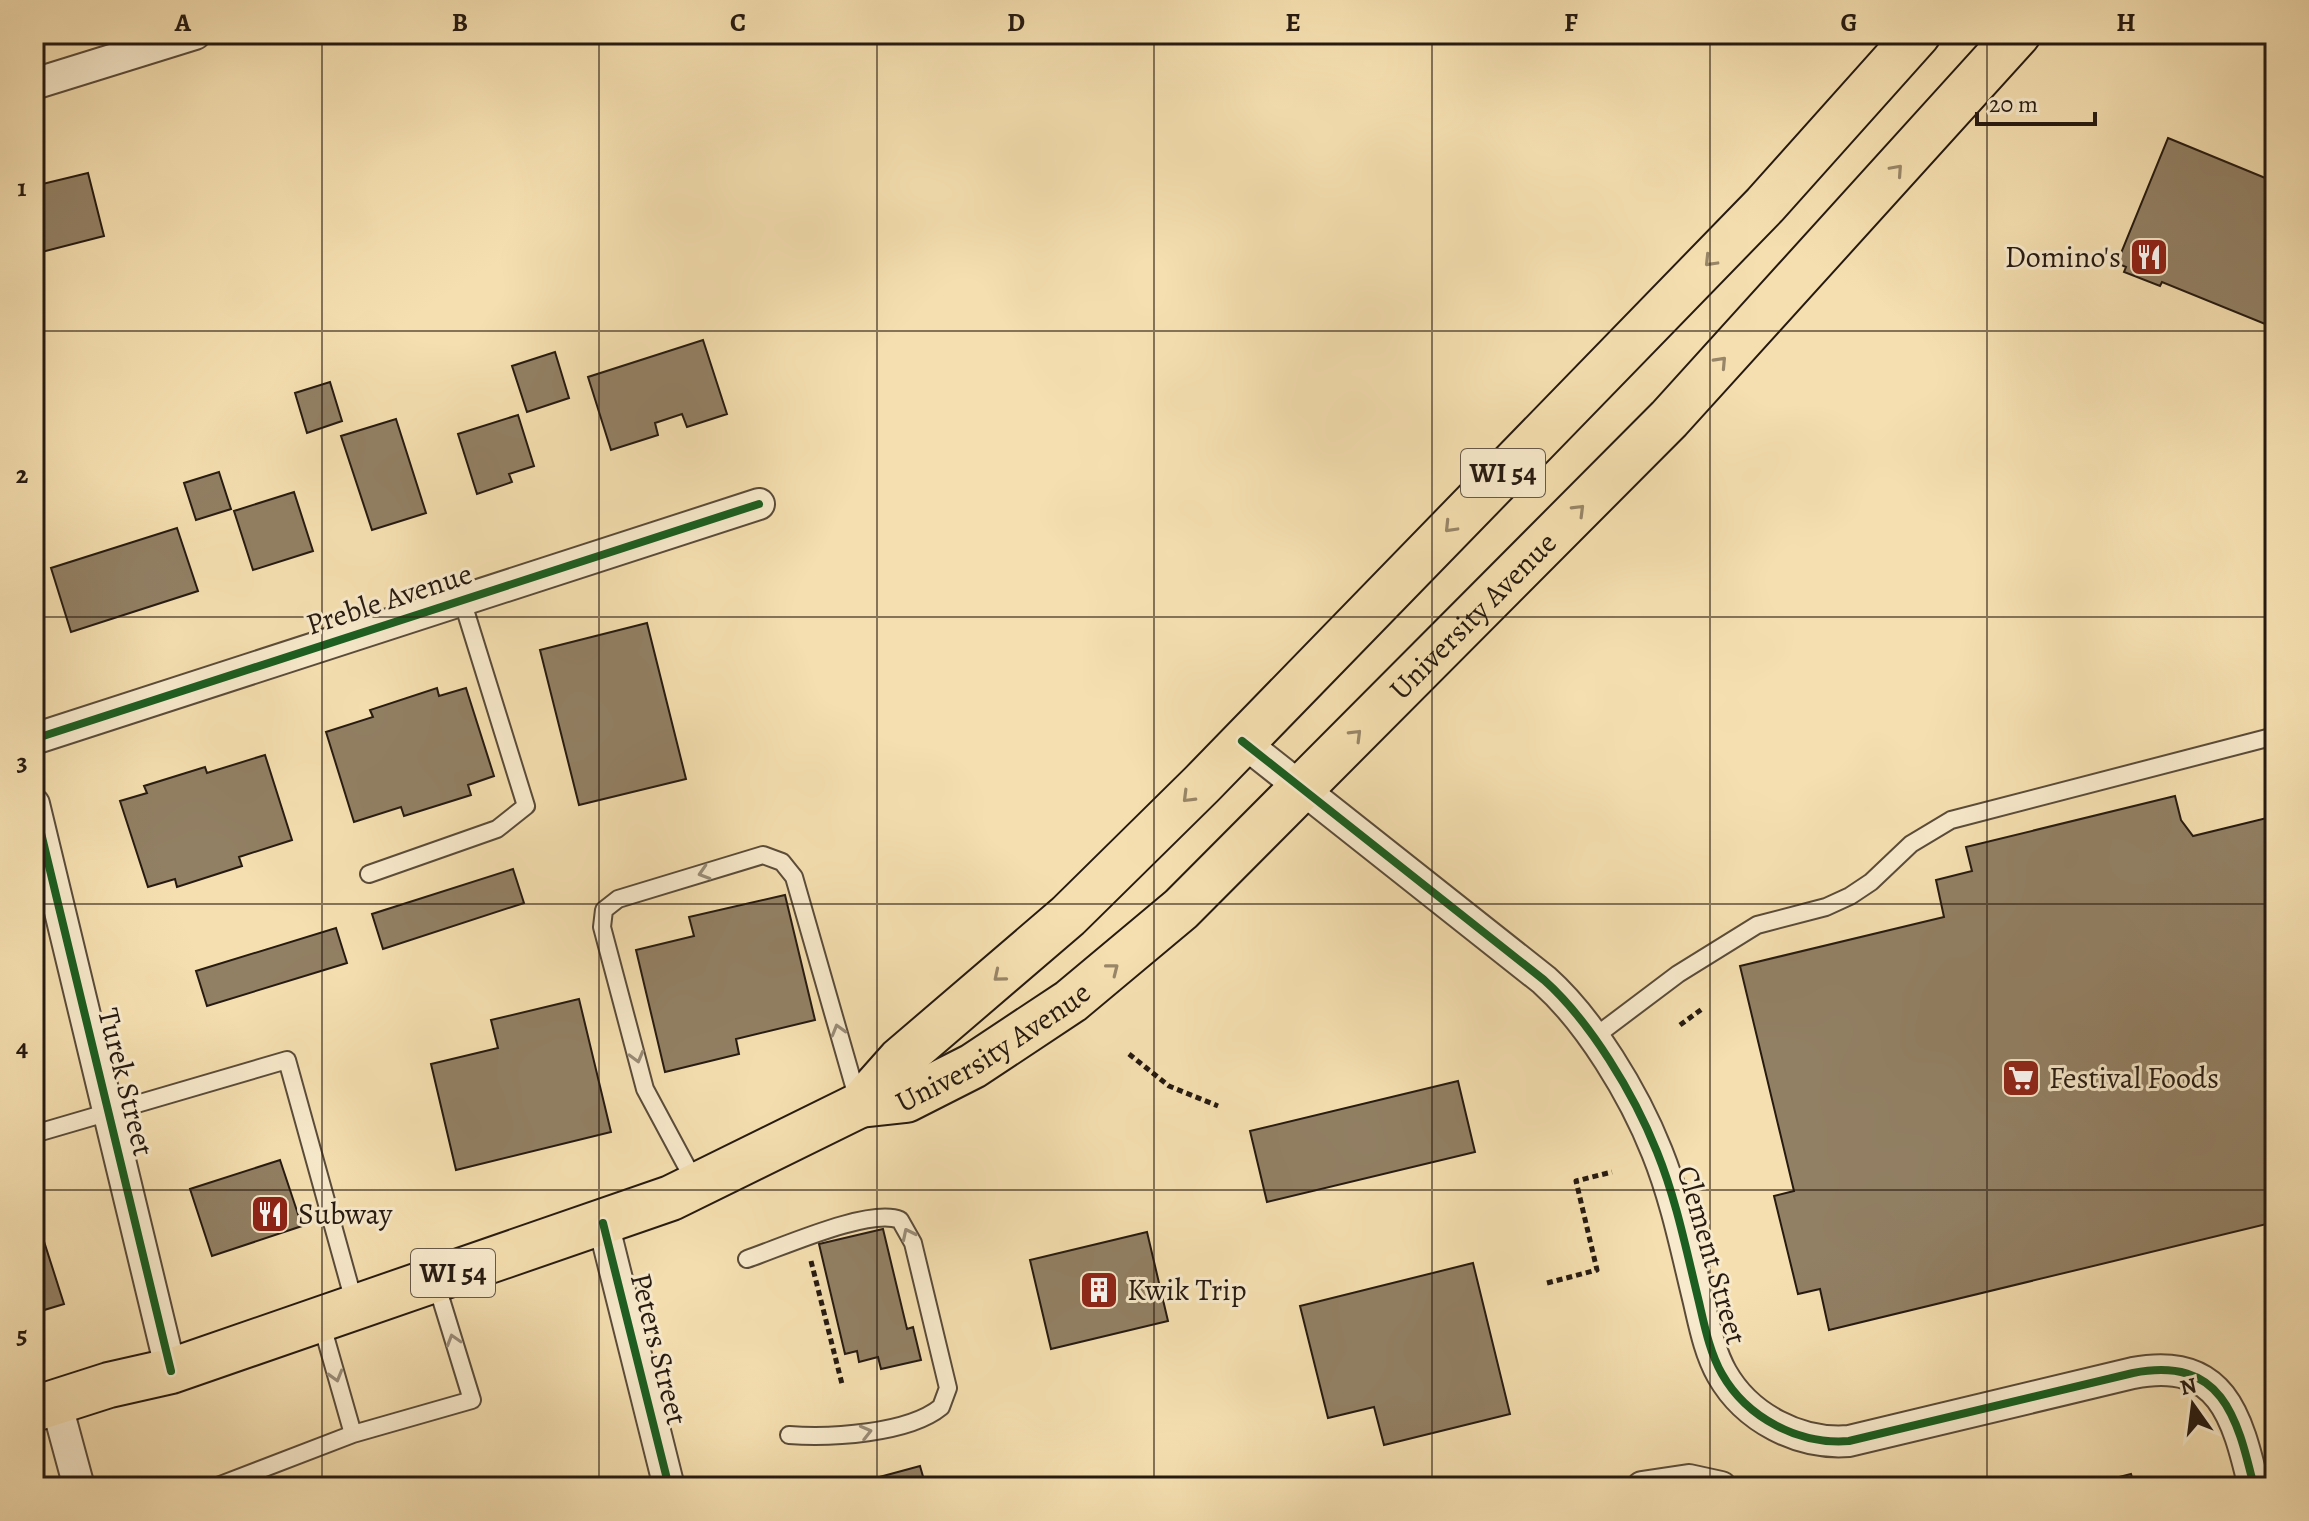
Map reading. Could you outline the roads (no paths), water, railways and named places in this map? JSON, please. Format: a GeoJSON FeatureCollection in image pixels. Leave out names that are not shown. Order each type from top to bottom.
{"type":"FeatureCollection","features":[{"type":"Feature","properties":{"kind":"main road","name":"University Avenue"},"geometry":{"type":"LineString","coordinates":[[45,1406],[171,1371],[337,1311],[603,1223],[698,1186],[860,1105],[900,1060],[1100,885],[1765,205],[1918,34]]}},
{"type":"Feature","properties":{"kind":"main road","name":"University Avenue"},"geometry":{"type":"LineString","coordinates":[[860,1105],[895,1103],[933,1089],[1071,1001],[1148,940],[1302,790],[1669,419],[2018,34]]}},
{"type":"Feature","properties":{"kind":"street"},"geometry":{"type":"LineString","coordinates":[[34,84],[195,34]]}},
{"type":"Feature","properties":{"kind":"street","name":"Preble Avenue"},"geometry":{"type":"LineString","coordinates":[[34,739],[759,504]]}},
{"type":"Feature","properties":{"kind":"street","name":"Clement Street"},"geometry":{"type":"LineString","coordinates":[[1242,741],[1544,980],[1593,1038],[1657,1150],[1717,1363],[1738,1397],[1758,1414],[1804,1437],[1849,1441],[2133,1373],[2174,1370],[2211,1386],[2226,1402],[2238,1426],[2254,1487]]}},
{"type":"Feature","properties":{"kind":"street","name":"Turek Street"},"geometry":{"type":"LineString","coordinates":[[34,804],[171,1371]]}},
{"type":"Feature","properties":{"kind":"street","name":"Peters Street"},"geometry":{"type":"LineString","coordinates":[[603,1223],[669,1487]]}},
{"type":"Feature","properties":{"kind":"street"},"geometry":{"type":"LineString","coordinates":[[45,1406],[79,1487]]}},
{"type":"Feature","properties":{"kind":"street"},"geometry":{"type":"LineString","coordinates":[[1642,1487],[1689,1480],[1721,1487]]}},
{"type":"Feature","properties":{"kind":"lane"},"geometry":{"type":"LineString","coordinates":[[369,874],[497,829],[526,806],[462,600]]}},
{"type":"Feature","properties":{"kind":"lane"},"geometry":{"type":"LineString","coordinates":[[1593,1038],[1678,974],[1757,925],[1826,907],[1850,896],[1871,882],[1911,844],[1951,820],[2275,736]]}},
{"type":"Feature","properties":{"kind":"lane"},"geometry":{"type":"LineString","coordinates":[[698,1186],[645,1089],[602,927],[604,910],[618,899],[763,855],[782,862],[794,877],[860,1105]]}},
{"type":"Feature","properties":{"kind":"lane"},"geometry":{"type":"LineString","coordinates":[[34,1134],[287,1060],[337,1311],[353,1434]]}},
{"type":"Feature","properties":{"kind":"lane"},"geometry":{"type":"LineString","coordinates":[[747,1259],[861,1221],[886,1215],[900,1220],[913,1243],[948,1388],[941,1407],[922,1417],[855,1435],[789,1435]]}},
{"type":"Feature","properties":{"kind":"lane"},"geometry":{"type":"LineString","coordinates":[[215,1487],[353,1434],[472,1400],[435,1279]]}},
{"type":"Feature","properties":{"kind":"place","name":"Domino's"},"geometry":{"type":"Point","coordinates":[2149,257]}},
{"type":"Feature","properties":{"kind":"place","name":"Festival Foods"},"geometry":{"type":"Point","coordinates":[2021,1078]}},
{"type":"Feature","properties":{"kind":"place","name":"Subway"},"geometry":{"type":"Point","coordinates":[270,1214]}},
{"type":"Feature","properties":{"kind":"place","name":"Kwik Trip"},"geometry":{"type":"Point","coordinates":[1099,1290]}}]}
